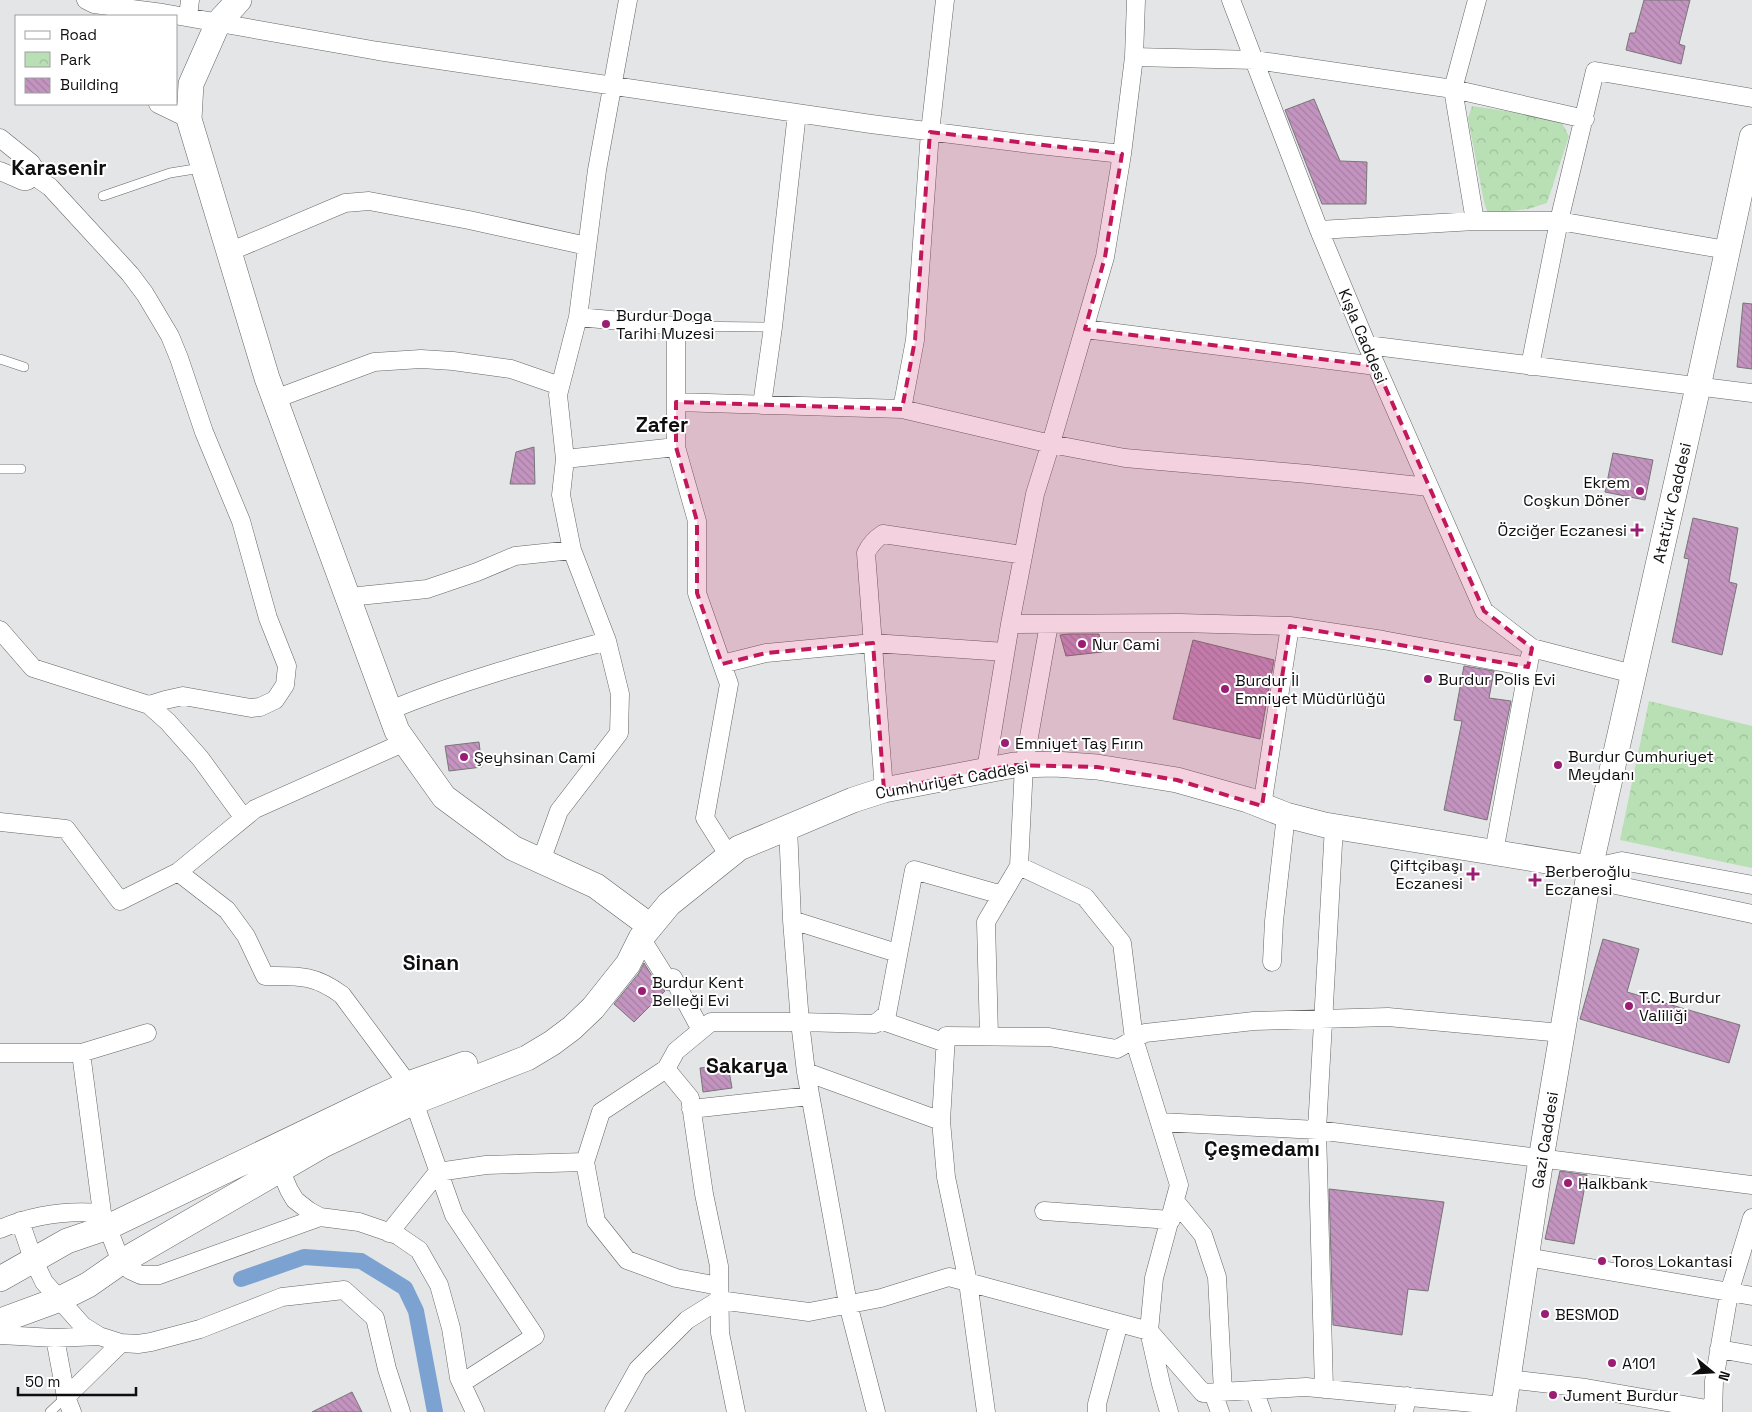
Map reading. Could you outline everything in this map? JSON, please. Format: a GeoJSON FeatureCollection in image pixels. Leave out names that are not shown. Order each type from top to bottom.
{"type":"FeatureCollection","features":[{"type":"Feature","properties":{"kind":"main road"},"geometry":{"type":"LineString","coordinates":[[239,0],[218,23],[191,84],[189,119],[267,378],[397,731],[444,797],[513,848],[596,886],[645,932]]}},
{"type":"Feature","properties":{"kind":"main road","name":"Atatürk Caddesi"},"geometry":{"type":"LineString","coordinates":[[1590,868],[1752,137]]}},
{"type":"Feature","properties":{"kind":"main road","name":"Cumhuriyet Caddesi"},"geometry":{"type":"LineString","coordinates":[[411,1093],[526,1058],[552,1043],[572,1028],[593,1008],[628,964],[645,932],[670,904],[739,848],[853,800],[884,790],[986,770],[1024,765],[1055,764],[1139,773],[1211,789],[1286,815],[1334,826],[1590,868]]}},
{"type":"Feature","properties":{"kind":"main road","name":"Gazi Caddesi"},"geometry":{"type":"LineString","coordinates":[[1504,1409],[1541,1159],[1590,868]]}},
{"type":"Feature","properties":{"kind":"main road"},"geometry":{"type":"LineString","coordinates":[[0,1320],[60,1299],[88,1284],[121,1262],[411,1093]]}},
{"type":"Feature","properties":{"kind":"main road"},"geometry":{"type":"LineString","coordinates":[[0,1280],[33,1259],[105,1220],[341,1114],[411,1093]]}},
{"type":"Feature","properties":{"kind":"street"},"geometry":{"type":"LineString","coordinates":[[541,861],[559,811],[619,733],[620,694],[607,641],[572,550],[561,495],[565,459],[558,395],[578,317],[597,170],[628,0]]}},
{"type":"Feature","properties":{"kind":"street"},"geometry":{"type":"LineString","coordinates":[[902,409],[915,340],[930,132],[945,0]]}},
{"type":"Feature","properties":{"kind":"street"},"geometry":{"type":"LineString","coordinates":[[986,770],[1022,554],[1035,494],[1105,257],[1122,154],[1134,57],[1136,0]]}},
{"type":"Feature","properties":{"kind":"street","name":"Kışla Caddesi"},"geometry":{"type":"LineString","coordinates":[[1232,0],[1319,230],[1376,366],[1484,611],[1532,648]]}},
{"type":"Feature","properties":{"kind":"street"},"geometry":{"type":"LineString","coordinates":[[1475,221],[1453,90],[1477,0]]}},
{"type":"Feature","properties":{"kind":"street"},"geometry":{"type":"LineString","coordinates":[[94,7],[189,9],[218,23],[378,51],[930,132],[1122,154]]}},
{"type":"Feature","properties":{"kind":"street"},"geometry":{"type":"LineString","coordinates":[[1134,57],[1255,60],[1453,90],[1585,119]]}},
{"type":"Feature","properties":{"kind":"street"},"geometry":{"type":"LineString","coordinates":[[1530,366],[1559,221],[1596,71],[1752,98]]}},
{"type":"Feature","properties":{"kind":"street"},"geometry":{"type":"LineString","coordinates":[[160,105],[189,119]]}},
{"type":"Feature","properties":{"kind":"street"},"geometry":{"type":"LineString","coordinates":[[762,405],[773,327],[797,113]]}},
{"type":"Feature","properties":{"kind":"street"},"geometry":{"type":"LineString","coordinates":[[0,138],[34,165],[35,169],[34,176],[27,181],[0,171]]}},
{"type":"Feature","properties":{"kind":"street"},"geometry":{"type":"LineString","coordinates":[[34,176],[50,187],[130,274],[145,294],[170,336],[204,432],[241,521],[268,618],[286,666],[287,676],[281,693],[276,700],[260,708],[183,696],[149,706]]}},
{"type":"Feature","properties":{"kind":"street"},"geometry":{"type":"LineString","coordinates":[[229,252],[345,204],[369,201],[469,220],[587,246]]}},
{"type":"Feature","properties":{"kind":"street"},"geometry":{"type":"LineString","coordinates":[[1319,230],[1475,221],[1559,221],[1727,250]]}},
{"type":"Feature","properties":{"kind":"street"},"geometry":{"type":"LineString","coordinates":[[578,317],[676,326],[676,447],[698,520],[697,593],[729,684],[705,818],[729,856]]}},
{"type":"Feature","properties":{"kind":"street"},"geometry":{"type":"LineString","coordinates":[[1085,329],[1376,366]]}},
{"type":"Feature","properties":{"kind":"street"},"geometry":{"type":"LineString","coordinates":[[1367,345],[1752,393]]}},
{"type":"Feature","properties":{"kind":"street"},"geometry":{"type":"LineString","coordinates":[[275,399],[374,362],[421,359],[453,361],[511,369],[560,386]]}},
{"type":"Feature","properties":{"kind":"street"},"geometry":{"type":"LineString","coordinates":[[676,402],[902,409],[1051,444],[1124,458],[1429,487]]}},
{"type":"Feature","properties":{"kind":"street"},"geometry":{"type":"LineString","coordinates":[[565,459],[676,447]]}},
{"type":"Feature","properties":{"kind":"street"},"geometry":{"type":"LineString","coordinates":[[884,790],[866,553],[870,546],[883,534],[1022,554]]}},
{"type":"Feature","properties":{"kind":"street"},"geometry":{"type":"LineString","coordinates":[[349,597],[428,589],[515,556],[572,550]]}},
{"type":"Feature","properties":{"kind":"street"},"geometry":{"type":"LineString","coordinates":[[1010,624],[1180,623],[1290,626],[1383,640],[1528,667]]}},
{"type":"Feature","properties":{"kind":"street"},"geometry":{"type":"LineString","coordinates":[[989,1036],[986,922],[1019,866],[1024,765],[1049,624]]}},
{"type":"Feature","properties":{"kind":"street"},"geometry":{"type":"LineString","coordinates":[[1262,806],[1290,626]]}},
{"type":"Feature","properties":{"kind":"street"},"geometry":{"type":"LineString","coordinates":[[0,630],[33,668],[149,706],[168,722],[200,758],[243,817]]}},
{"type":"Feature","properties":{"kind":"street"},"geometry":{"type":"LineString","coordinates":[[390,710],[428,694],[504,669],[607,641]]}},
{"type":"Feature","properties":{"kind":"street"},"geometry":{"type":"LineString","coordinates":[[722,664],[766,653],[873,643],[1005,652]]}},
{"type":"Feature","properties":{"kind":"street"},"geometry":{"type":"LineString","coordinates":[[1494,852],[1532,648],[1633,674]]}},
{"type":"Feature","properties":{"kind":"street"},"geometry":{"type":"LineString","coordinates":[[0,822],[66,829],[120,901],[178,872],[255,808],[405,742]]}},
{"type":"Feature","properties":{"kind":"street"},"geometry":{"type":"LineString","coordinates":[[1272,962],[1274,921],[1286,815]]}},
{"type":"Feature","properties":{"kind":"street"},"geometry":{"type":"LineString","coordinates":[[1324,1389],[1317,1130],[1334,826]]}},
{"type":"Feature","properties":{"kind":"street"},"geometry":{"type":"LineString","coordinates":[[788,827],[792,920],[806,1072],[848,1304],[876,1412]]}},
{"type":"Feature","properties":{"kind":"street"},"geometry":{"type":"LineString","coordinates":[[1590,868],[1622,861],[1752,885]]}},
{"type":"Feature","properties":{"kind":"street"},"geometry":{"type":"LineString","coordinates":[[1019,866],[1085,897],[1122,943],[1134,1039],[1179,1185],[1154,1278],[1148,1330],[1169,1412]]}},
{"type":"Feature","properties":{"kind":"street"},"geometry":{"type":"LineString","coordinates":[[1590,868],[1611,884],[1752,914]]}},
{"type":"Feature","properties":{"kind":"street"},"geometry":{"type":"LineString","coordinates":[[1002,895],[914,870],[887,1014],[875,1024],[711,1022],[676,1051],[666,1069],[601,1112],[585,1162],[596,1221],[627,1260],[719,1293],[809,1312],[881,1298],[949,1277],[1148,1330],[1203,1393],[1306,1387],[1405,1404],[1504,1409]]}},
{"type":"Feature","properties":{"kind":"street"},"geometry":{"type":"LineString","coordinates":[[178,872],[227,910],[246,936],[265,976],[302,976],[330,986],[342,995],[411,1093],[454,1215],[535,1336],[462,1383]]}},
{"type":"Feature","properties":{"kind":"street"},"geometry":{"type":"LineString","coordinates":[[792,920],[897,953]]}},
{"type":"Feature","properties":{"kind":"street"},"geometry":{"type":"LineString","coordinates":[[645,932],[668,981],[673,978],[701,1030]]}},
{"type":"Feature","properties":{"kind":"street"},"geometry":{"type":"LineString","coordinates":[[986,1412],[968,1282],[946,1177],[942,1121],[946,1036],[1049,1037],[1117,1050],[1145,1033],[1254,1022],[1388,1017],[1562,1033]]}},
{"type":"Feature","properties":{"kind":"street"},"geometry":{"type":"LineString","coordinates":[[880,1020],[946,1043]]}},
{"type":"Feature","properties":{"kind":"street"},"geometry":{"type":"LineString","coordinates":[[0,1053],[81,1053],[147,1033]]}},
{"type":"Feature","properties":{"kind":"street"},"geometry":{"type":"LineString","coordinates":[[81,1053],[105,1220],[121,1262],[130,1270],[141,1275],[159,1275],[320,1217]]}},
{"type":"Feature","properties":{"kind":"street"},"geometry":{"type":"LineString","coordinates":[[666,1069],[690,1098],[704,1194],[719,1266],[720,1333],[736,1412]]}},
{"type":"Feature","properties":{"kind":"street"},"geometry":{"type":"LineString","coordinates":[[806,1072],[942,1121]]}},
{"type":"Feature","properties":{"kind":"street"},"geometry":{"type":"LineString","coordinates":[[691,1109],[810,1096]]}},
{"type":"Feature","properties":{"kind":"street"},"geometry":{"type":"LineString","coordinates":[[1160,1122],[1317,1130],[1752,1185]]}},
{"type":"Feature","properties":{"kind":"street"},"geometry":{"type":"LineString","coordinates":[[389,1233],[438,1172],[486,1165],[585,1162]]}},
{"type":"Feature","properties":{"kind":"street"},"geometry":{"type":"LineString","coordinates":[[280,1169],[295,1200],[320,1217],[359,1222],[396,1235],[419,1250],[439,1284],[451,1328],[462,1383],[475,1412]]}},
{"type":"Feature","properties":{"kind":"street"},"geometry":{"type":"LineString","coordinates":[[1175,1201],[1203,1235],[1217,1278],[1218,1392],[1220,1412]]}},
{"type":"Feature","properties":{"kind":"street"},"geometry":{"type":"LineString","coordinates":[[0,1229],[20,1221],[58,1213],[79,1211],[105,1220]]}},
{"type":"Feature","properties":{"kind":"street"},"geometry":{"type":"LineString","coordinates":[[1044,1211],[1171,1220]]}},
{"type":"Feature","properties":{"kind":"street"},"geometry":{"type":"LineString","coordinates":[[1508,1379],[1586,1388],[1713,1411],[1714,1381],[1729,1293],[1752,1218]]}},
{"type":"Feature","properties":{"kind":"street"},"geometry":{"type":"LineString","coordinates":[[20,1221],[33,1259],[44,1282],[83,1326],[99,1336],[121,1343],[145,1343],[200,1329],[282,1297],[344,1290],[375,1318],[387,1369],[401,1412]]}},
{"type":"Feature","properties":{"kind":"street"},"geometry":{"type":"LineString","coordinates":[[1527,1257],[1752,1296]]}},
{"type":"Feature","properties":{"kind":"street"},"geometry":{"type":"LineString","coordinates":[[614,1412],[638,1369],[687,1320],[719,1293]]}},
{"type":"Feature","properties":{"kind":"street"},"geometry":{"type":"LineString","coordinates":[[1097,1412],[1097,1404],[1120,1323]]}},
{"type":"Feature","properties":{"kind":"street"},"geometry":{"type":"LineString","coordinates":[[0,1335],[55,1338],[99,1336]]}},
{"type":"Feature","properties":{"kind":"street"},"geometry":{"type":"LineString","coordinates":[[55,1338],[69,1405]]}},
{"type":"Feature","properties":{"kind":"street"},"geometry":{"type":"LineString","coordinates":[[69,1405],[121,1343]]}},
{"type":"Feature","properties":{"kind":"street"},"geometry":{"type":"LineString","coordinates":[[1719,1349],[1752,1355]]}},
{"type":"Feature","properties":{"kind":"street"},"geometry":{"type":"LineString","coordinates":[[1254,1390],[1262,1412]]}},
{"type":"Feature","properties":{"kind":"lane"},"geometry":{"type":"LineString","coordinates":[[103,196],[170,173],[204,168]]}},
{"type":"Feature","properties":{"kind":"lane"},"geometry":{"type":"LineString","coordinates":[[676,326],[773,327]]}},
{"type":"Feature","properties":{"kind":"lane"},"geometry":{"type":"LineString","coordinates":[[0,359],[24,367]]}},
{"type":"Feature","properties":{"kind":"lane"},"geometry":{"type":"LineString","coordinates":[[0,469],[21,469]]}},
{"type":"Feature","properties":{"kind":"lane"},"geometry":{"type":"LineString","coordinates":[[50,1412],[69,1405]]}},
{"type":"Feature","properties":{"kind":"highlighted area"},"geometry":{"type":"Polygon","coordinates":[[[930,132],[1122,154],[1105,257],[1085,329],[1376,366],[1484,611],[1532,648],[1528,667],[1290,626],[1262,806],[1177,780],[1097,767],[1014,765],[884,790],[873,643],[766,653],[722,664],[697,593],[697,521],[676,447],[676,402],[902,409],[915,340],[930,132]]]}},
{"type":"Feature","properties":{"kind":"green space"},"geometry":{"type":"Polygon","coordinates":[[[1472,106],[1547,117],[1562,123],[1569,136],[1547,203],[1528,209],[1488,214],[1468,118],[1472,106]]]}},
{"type":"Feature","properties":{"kind":"green space"},"geometry":{"type":"Polygon","coordinates":[[[1649,701],[1752,726],[1752,868],[1620,840],[1649,701]]]}},
{"type":"Feature","properties":{"kind":"building"},"geometry":{"type":"Polygon","coordinates":[[[1644,0],[1690,0],[1679,44],[1685,46],[1681,64],[1626,50],[1630,33],[1635,33],[1644,0]]]}},
{"type":"Feature","properties":{"kind":"building"},"geometry":{"type":"Polygon","coordinates":[[[1314,99],[1340,161],[1367,162],[1366,204],[1322,204],[1285,110],[1314,99]]]}},
{"type":"Feature","properties":{"kind":"building"},"geometry":{"type":"Polygon","coordinates":[[[1743,303],[1752,304],[1752,369],[1737,367],[1743,303]]]}},
{"type":"Feature","properties":{"kind":"building"},"geometry":{"type":"Polygon","coordinates":[[[534,447],[535,484],[510,484],[516,452],[534,447]]]}},
{"type":"Feature","properties":{"kind":"building"},"geometry":{"type":"Polygon","coordinates":[[[1613,453],[1653,460],[1645,500],[1605,492],[1613,453]]]}},
{"type":"Feature","properties":{"kind":"building"},"geometry":{"type":"Polygon","coordinates":[[[1693,518],[1738,528],[1729,582],[1737,584],[1722,655],[1672,642],[1689,559],[1684,558],[1693,518]]]}},
{"type":"Feature","properties":{"kind":"building","name":"Nur Cami"},"geometry":{"type":"Polygon","coordinates":[[[1099,634],[1102,652],[1066,656],[1060,635],[1099,634]]]}},
{"type":"Feature","properties":{"kind":"building","name":"Burdur İl Emniyet Müdürlüğü"},"geometry":{"type":"Polygon","coordinates":[[[1193,640],[1274,660],[1260,739],[1173,719],[1193,640]]]}},
{"type":"Feature","properties":{"kind":"building"},"geometry":{"type":"Polygon","coordinates":[[[1464,666],[1494,671],[1489,698],[1511,701],[1487,820],[1444,810],[1462,721],[1454,720],[1464,666]]]}},
{"type":"Feature","properties":{"kind":"building","name":"Şeyhsinan Cami"},"geometry":{"type":"Polygon","coordinates":[[[479,742],[482,767],[449,771],[445,746],[479,742]]]}},
{"type":"Feature","properties":{"kind":"building","name":"T.C. Burdur Valiliği"},"geometry":{"type":"Polygon","coordinates":[[[1603,939],[1639,949],[1627,992],[1740,1025],[1729,1063],[1580,1019],[1603,939]]]}},
{"type":"Feature","properties":{"kind":"building"},"geometry":{"type":"Polygon","coordinates":[[[644,963],[659,987],[665,991],[634,1022],[614,1004],[639,973],[644,963]]]}},
{"type":"Feature","properties":{"kind":"building"},"geometry":{"type":"Polygon","coordinates":[[[728,1065],[732,1088],[703,1092],[700,1068],[728,1065]]]}},
{"type":"Feature","properties":{"kind":"building"},"geometry":{"type":"Polygon","coordinates":[[[1560,1171],[1587,1175],[1574,1244],[1545,1239],[1560,1171]]]}},
{"type":"Feature","properties":{"kind":"building"},"geometry":{"type":"Polygon","coordinates":[[[1329,1189],[1444,1202],[1428,1291],[1408,1289],[1402,1335],[1333,1325],[1329,1189]]]}},
{"type":"Feature","properties":{"kind":"building"},"geometry":{"type":"Polygon","coordinates":[[[352,1392],[362,1412],[312,1412],[352,1392]]]}},
{"type":"Feature","properties":{"kind":"waterway"},"geometry":{"type":"LineString","coordinates":[[241,1279],[304,1257],[361,1261],[405,1288],[416,1311],[435,1412]]}},
{"type":"Feature","properties":{"kind":"place","name":"Burdur Doga Tarihi Muzesi"},"geometry":{"type":"Point","coordinates":[606,324]}},
{"type":"Feature","properties":{"kind":"place","name":"Ekrem Coşkun Döner"},"geometry":{"type":"Point","coordinates":[1640,491]}},
{"type":"Feature","properties":{"kind":"place","name":"Özciğer Eczanesi"},"geometry":{"type":"Point","coordinates":[1637,530]}},
{"type":"Feature","properties":{"kind":"place","name":"Nur Cami"},"geometry":{"type":"Point","coordinates":[1082,644]}},
{"type":"Feature","properties":{"kind":"place","name":"Burdur Polis Evi"},"geometry":{"type":"Point","coordinates":[1428,679]}},
{"type":"Feature","properties":{"kind":"place","name":"Burdur İl Emniyet Müdürlüğü"},"geometry":{"type":"Point","coordinates":[1225,689]}},
{"type":"Feature","properties":{"kind":"place","name":"Emniyet Taş Fırın"},"geometry":{"type":"Point","coordinates":[1005,743]}},
{"type":"Feature","properties":{"kind":"place","name":"Şeyhsinan Cami"},"geometry":{"type":"Point","coordinates":[464,757]}},
{"type":"Feature","properties":{"kind":"place","name":"Burdur Cumhuriyet Meydanı"},"geometry":{"type":"Point","coordinates":[1558,765]}},
{"type":"Feature","properties":{"kind":"place","name":"Çiftçibaşı Eczanesi"},"geometry":{"type":"Point","coordinates":[1473,874]}},
{"type":"Feature","properties":{"kind":"place","name":"Berberoğlu Eczanesi"},"geometry":{"type":"Point","coordinates":[1535,880]}},
{"type":"Feature","properties":{"kind":"place","name":"Burdur Kent Belleği Evi"},"geometry":{"type":"Point","coordinates":[642,991]}},
{"type":"Feature","properties":{"kind":"place","name":"T.C. Burdur Valiliği"},"geometry":{"type":"Point","coordinates":[1629,1006]}},
{"type":"Feature","properties":{"kind":"place","name":"Halkbank"},"geometry":{"type":"Point","coordinates":[1568,1183]}},
{"type":"Feature","properties":{"kind":"place","name":"Toros Lokantasi"},"geometry":{"type":"Point","coordinates":[1602,1261]}},
{"type":"Feature","properties":{"kind":"place","name":"BESMOD"},"geometry":{"type":"Point","coordinates":[1545,1314]}},
{"type":"Feature","properties":{"kind":"place","name":"A101"},"geometry":{"type":"Point","coordinates":[1612,1363]}},
{"type":"Feature","properties":{"kind":"place","name":"Jument Burdur"},"geometry":{"type":"Point","coordinates":[1553,1395]}},
{"type":"Feature","properties":{"kind":"district","name":"Karasenir"},"geometry":{"type":"Point","coordinates":[59,167]}},
{"type":"Feature","properties":{"kind":"district","name":"Zafer"},"geometry":{"type":"Point","coordinates":[662,424]}},
{"type":"Feature","properties":{"kind":"district","name":"Sinan"},"geometry":{"type":"Point","coordinates":[431,962]}},
{"type":"Feature","properties":{"kind":"district","name":"Sakarya"},"geometry":{"type":"Point","coordinates":[747,1065]}},
{"type":"Feature","properties":{"kind":"district","name":"Çeşmedamı"},"geometry":{"type":"Point","coordinates":[1262,1148]}}]}
